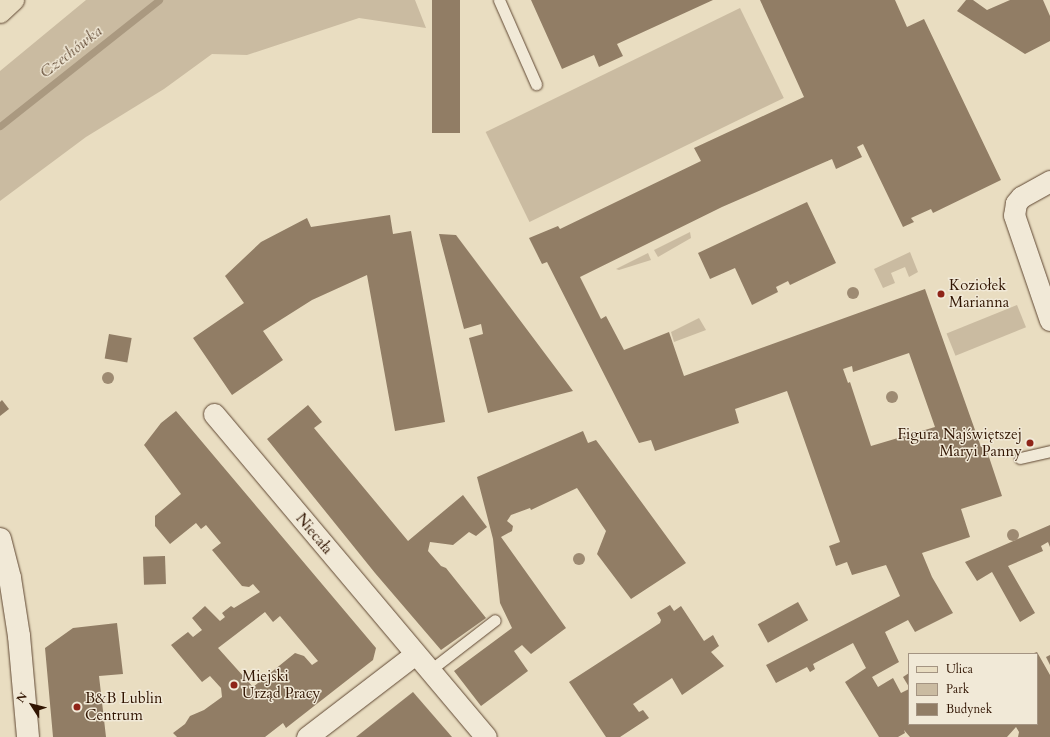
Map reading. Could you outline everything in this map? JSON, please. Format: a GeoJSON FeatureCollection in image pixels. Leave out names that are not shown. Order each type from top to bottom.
{"type":"FeatureCollection","features":[{"type":"Feature","properties":{"kind":"main road"},"geometry":{"type":"LineString","coordinates":[[0,12],[13,0]]}},
{"type":"Feature","properties":{"kind":"street"},"geometry":{"type":"LineString","coordinates":[[1050,181],[1021,197],[1016,203],[1014,215],[1050,320]]}},
{"type":"Feature","properties":{"kind":"street","name":"Niecała"},"geometry":{"type":"LineString","coordinates":[[214,414],[486,737]]}},
{"type":"Feature","properties":{"kind":"street"},"geometry":{"type":"LineString","coordinates":[[0,539],[10,578],[19,636],[28,737]]}},
{"type":"Feature","properties":{"kind":"street"},"geometry":{"type":"LineString","coordinates":[[307,737],[415,654]]}},
{"type":"Feature","properties":{"kind":"lane"},"geometry":{"type":"LineString","coordinates":[[499,0],[536,84]]}},
{"type":"Feature","properties":{"kind":"lane"},"geometry":{"type":"LineString","coordinates":[[1020,458],[1050,451]]}},
{"type":"Feature","properties":{"kind":"lane"},"geometry":{"type":"LineString","coordinates":[[429,671],[495,620]]}},
{"type":"Feature","properties":{"kind":"green space"},"geometry":{"type":"Polygon","coordinates":[[[86,0],[415,0],[426,28],[359,18],[247,55],[212,54],[164,89],[86,137],[0,201],[0,71],[86,0]]]}},
{"type":"Feature","properties":{"kind":"green space"},"geometry":{"type":"Polygon","coordinates":[[[740,8],[784,98],[529,222],[486,132],[740,8]]]}},
{"type":"Feature","properties":{"kind":"green space"},"geometry":{"type":"Polygon","coordinates":[[[690,232],[691,238],[658,257],[654,250],[690,232]]]}},
{"type":"Feature","properties":{"kind":"green space"},"geometry":{"type":"Polygon","coordinates":[[[910,252],[918,272],[909,277],[905,267],[891,273],[895,283],[883,288],[874,269],[910,252]]]}},
{"type":"Feature","properties":{"kind":"green space"},"geometry":{"type":"Polygon","coordinates":[[[648,253],[651,260],[619,270],[616,269],[648,253]]]}},
{"type":"Feature","properties":{"kind":"green space"},"geometry":{"type":"Polygon","coordinates":[[[1017,305],[1026,327],[956,356],[947,333],[1017,305]]]}},
{"type":"Feature","properties":{"kind":"green space"},"geometry":{"type":"Polygon","coordinates":[[[699,318],[706,330],[674,342],[671,332],[699,318]]]}},
{"type":"Feature","properties":{"kind":"building"},"geometry":{"type":"Polygon","coordinates":[[[432,0],[460,0],[460,133],[432,133],[432,0]]]}},
{"type":"Feature","properties":{"kind":"building"},"geometry":{"type":"Polygon","coordinates":[[[531,0],[713,0],[617,44],[623,56],[599,67],[594,55],[562,69],[531,0]]]}},
{"type":"Feature","properties":{"kind":"building"},"geometry":{"type":"Polygon","coordinates":[[[760,0],[895,0],[907,27],[924,19],[1001,180],[933,213],[931,209],[911,218],[914,222],[903,227],[863,144],[857,147],[862,157],[836,169],[832,159],[722,207],[580,277],[601,319],[606,316],[624,350],[669,332],[684,376],[925,289],[981,447],[986,448],[1002,496],[961,509],[970,537],[922,553],[932,577],[953,613],[915,632],[908,620],[885,632],[899,662],[872,677],[878,687],[893,678],[901,693],[908,690],[908,725],[1038,725],[1038,654],[1050,675],[1050,737],[1018,737],[1019,732],[1016,727],[1007,737],[910,737],[904,730],[905,733],[898,737],[879,737],[845,682],[866,668],[853,643],[813,664],[815,669],[810,672],[807,667],[776,683],[766,665],[900,596],[886,565],[852,575],[847,562],[836,566],[829,546],[840,542],[787,391],[735,409],[739,423],[655,451],[651,440],[639,443],[547,262],[542,264],[529,238],[558,226],[560,229],[701,161],[694,148],[804,97],[760,0]],[[909,353],[853,372],[852,366],[843,369],[848,383],[850,382],[871,446],[935,427],[909,353]]]}},
{"type":"Feature","properties":{"kind":"building"},"geometry":{"type":"Polygon","coordinates":[[[966,0],[973,0],[987,10],[1010,0],[1043,0],[1050,16],[1050,41],[1025,54],[957,11],[966,0]]]}},
{"type":"Feature","properties":{"kind":"building"},"geometry":{"type":"Polygon","coordinates":[[[807,202],[836,263],[790,285],[788,281],[776,287],[778,292],[752,305],[735,268],[710,279],[698,253],[807,202]]]}},
{"type":"Feature","properties":{"kind":"building"},"geometry":{"type":"Polygon","coordinates":[[[390,215],[393,234],[411,231],[445,422],[395,431],[367,275],[312,300],[263,331],[283,360],[232,395],[193,338],[244,303],[225,276],[261,242],[307,218],[311,227],[390,215]]]}},
{"type":"Feature","properties":{"kind":"building"},"geometry":{"type":"Polygon","coordinates":[[[439,234],[456,235],[573,391],[488,413],[469,338],[483,334],[481,324],[464,329],[439,234]]]}},
{"type":"Feature","properties":{"kind":"building"},"geometry":{"type":"Polygon","coordinates":[[[109,334],[132,338],[127,363],[105,359],[109,334]]]}},
{"type":"Feature","properties":{"kind":"building"},"geometry":{"type":"Polygon","coordinates":[[[2,400],[9,409],[0,416],[0,402],[2,400]]]}},
{"type":"Feature","properties":{"kind":"building"},"geometry":{"type":"Polygon","coordinates":[[[308,405],[322,422],[314,428],[408,541],[463,495],[487,527],[476,536],[469,532],[453,545],[430,542],[428,551],[441,566],[446,568],[486,618],[441,650],[375,573],[267,439],[308,405]]]}},
{"type":"Feature","properties":{"kind":"building"},"geometry":{"type":"Polygon","coordinates":[[[176,411],[376,648],[373,660],[286,728],[283,723],[265,737],[177,737],[173,733],[185,724],[190,716],[204,710],[222,697],[221,688],[210,676],[202,682],[171,645],[188,632],[193,637],[202,630],[192,618],[205,606],[220,621],[225,617],[222,613],[231,606],[234,608],[260,592],[253,584],[249,587],[242,586],[212,550],[221,543],[206,525],[201,529],[196,523],[170,544],[155,526],[155,516],[181,494],[144,445],[161,423],[176,411]],[[265,612],[218,648],[253,687],[295,653],[304,656],[312,665],[318,661],[280,616],[273,622],[265,612]]]}},
{"type":"Feature","properties":{"kind":"building"},"geometry":{"type":"Polygon","coordinates":[[[583,431],[588,443],[596,440],[686,563],[631,599],[597,554],[606,531],[577,488],[531,510],[530,508],[511,515],[507,521],[513,526],[512,531],[501,537],[566,628],[531,654],[522,645],[514,651],[528,671],[481,706],[454,671],[512,628],[500,603],[493,539],[477,477],[583,431]]]}},
{"type":"Feature","properties":{"kind":"building"},"geometry":{"type":"Polygon","coordinates":[[[1050,525],[1050,547],[1048,542],[1041,546],[1043,551],[1008,566],[1035,613],[1020,622],[992,572],[977,581],[965,562],[1050,525]]]}},
{"type":"Feature","properties":{"kind":"building"},"geometry":{"type":"Polygon","coordinates":[[[165,556],[166,584],[144,585],[143,557],[165,556]]]}},
{"type":"Feature","properties":{"kind":"building"},"geometry":{"type":"Polygon","coordinates":[[[798,602],[808,620],[768,643],[758,624],[798,602]]]}},
{"type":"Feature","properties":{"kind":"building"},"geometry":{"type":"Polygon","coordinates":[[[670,605],[674,611],[681,606],[704,641],[713,635],[719,646],[711,652],[724,666],[682,695],[672,678],[633,704],[639,712],[643,710],[649,718],[620,737],[606,737],[569,682],[660,623],[661,620],[657,613],[670,605]]]}},
{"type":"Feature","properties":{"kind":"building","name":"B&B Lublin Centrum"},"geometry":{"type":"Polygon","coordinates":[[[117,623],[123,674],[99,676],[106,737],[53,737],[45,648],[73,628],[117,623]]]}},
{"type":"Feature","properties":{"kind":"building"},"geometry":{"type":"Polygon","coordinates":[[[1050,655],[1050,665],[1046,657],[1050,655]]]}},
{"type":"Feature","properties":{"kind":"building"},"geometry":{"type":"Polygon","coordinates":[[[908,674],[908,685],[903,677],[908,674]]]}},
{"type":"Feature","properties":{"kind":"building"},"geometry":{"type":"Polygon","coordinates":[[[413,692],[452,737],[356,737],[413,692]]]}},
{"type":"Feature","properties":{"kind":"waterway","name":"Czechówka"},"geometry":{"type":"LineString","coordinates":[[0,126],[159,0]]}},
{"type":"Feature","properties":{"kind":"place","name":"Koziołek Marianna"},"geometry":{"type":"Point","coordinates":[941,294]}},
{"type":"Feature","properties":{"kind":"place","name":"Figura Najświętszej Maryi Panny"},"geometry":{"type":"Point","coordinates":[1030,443]}},
{"type":"Feature","properties":{"kind":"place","name":"Miejski Urząd Pracy"},"geometry":{"type":"Point","coordinates":[234,685]}},
{"type":"Feature","properties":{"kind":"place","name":"B&B Lublin Centrum"},"geometry":{"type":"Point","coordinates":[77,707]}}]}
